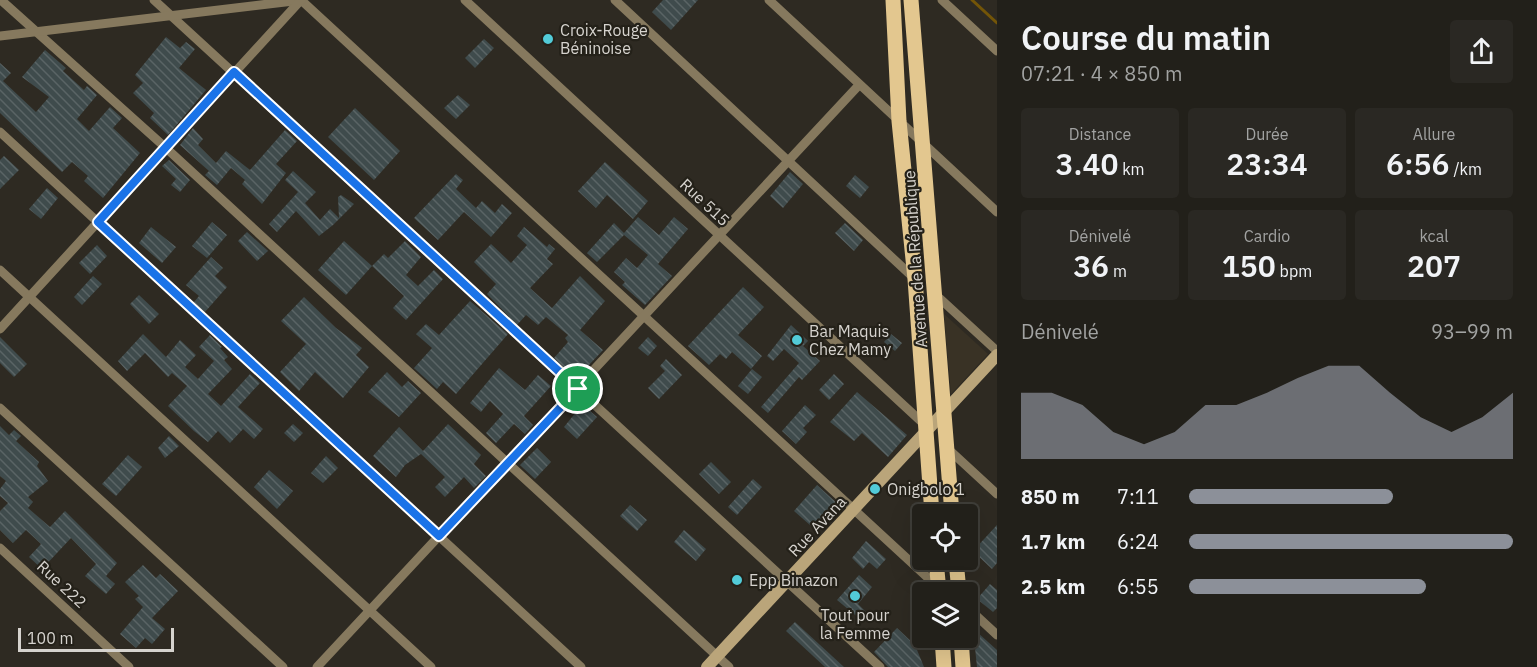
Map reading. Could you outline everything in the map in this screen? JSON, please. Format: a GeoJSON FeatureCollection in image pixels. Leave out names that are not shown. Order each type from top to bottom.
{"type":"FeatureCollection","features":[{"type":"Feature","properties":{"kind":"main road","name":"Avenue de la République"},"geometry":{"type":"LineString","coordinates":[[893,0],[899,122],[915,279],[931,504]]}},
{"type":"Feature","properties":{"kind":"main road","name":"Avenue de la République"},"geometry":{"type":"LineString","coordinates":[[911,0],[951,504]]}},
{"type":"Feature","properties":{"kind":"main road","name":"Rue Avana"},"geometry":{"type":"LineString","coordinates":[[707,667],[997,353]]}},
{"type":"Feature","properties":{"kind":"main road"},"geometry":{"type":"LineString","coordinates":[[943,648],[944,667]]}},
{"type":"Feature","properties":{"kind":"main road"},"geometry":{"type":"LineString","coordinates":[[962,648],[963,667]]}},
{"type":"Feature","properties":{"kind":"street"},"geometry":{"type":"LineString","coordinates":[[1,0],[166,148],[729,667]]}},
{"type":"Feature","properties":{"kind":"street"},"geometry":{"type":"LineString","coordinates":[[154,0],[880,667]]}},
{"type":"Feature","properties":{"kind":"street"},"geometry":{"type":"LineString","coordinates":[[0,36],[301,0],[930,582]]}},
{"type":"Feature","properties":{"kind":"street"},"geometry":{"type":"LineString","coordinates":[[0,329],[301,0]]}},
{"type":"Feature","properties":{"kind":"street","name":"Rue 515"},"geometry":{"type":"LineString","coordinates":[[465,0],[925,429]]}},
{"type":"Feature","properties":{"kind":"street"},"geometry":{"type":"LineString","coordinates":[[615,0],[915,279]]}},
{"type":"Feature","properties":{"kind":"street"},"geometry":{"type":"LineString","coordinates":[[769,0],[997,212]]}},
{"type":"Feature","properties":{"kind":"street"},"geometry":{"type":"LineString","coordinates":[[942,0],[997,51]]}},
{"type":"Feature","properties":{"kind":"street"},"geometry":{"type":"LineString","coordinates":[[317,667],[645,317],[786,160],[859,85]]}},
{"type":"Feature","properties":{"kind":"street"},"geometry":{"type":"LineString","coordinates":[[0,132],[581,667]]}},
{"type":"Feature","properties":{"kind":"street"},"geometry":{"type":"LineString","coordinates":[[0,270],[431,667]]}},
{"type":"Feature","properties":{"kind":"street"},"geometry":{"type":"LineString","coordinates":[[936,295],[997,353]]}},
{"type":"Feature","properties":{"kind":"street"},"geometry":{"type":"LineString","coordinates":[[0,408],[282,667]]}},
{"type":"Feature","properties":{"kind":"street"},"geometry":{"type":"LineString","coordinates":[[946,447],[997,494]]}},
{"type":"Feature","properties":{"kind":"street","name":"Rue 222"},"geometry":{"type":"LineString","coordinates":[[0,548],[129,667]]}},
{"type":"Feature","properties":{"kind":"street"},"geometry":{"type":"LineString","coordinates":[[978,617],[997,635]]}},
{"type":"Feature","properties":{"kind":"shaded area"},"geometry":{"type":"Polygon","coordinates":[[[944,314],[988,354],[951,394],[944,314]]]}},
{"type":"Feature","properties":{"kind":"building"},"geometry":{"type":"Polygon","coordinates":[[[663,0],[698,0],[671,30],[652,12],[663,0]]]}},
{"type":"Feature","properties":{"kind":"building"},"geometry":{"type":"Polygon","coordinates":[[[166,37],[180,48],[186,42],[195,49],[179,68],[206,90],[168,135],[150,118],[154,113],[133,93],[143,83],[135,75],[166,37]]]}},
{"type":"Feature","properties":{"kind":"building"},"geometry":{"type":"Polygon","coordinates":[[[484,39],[494,48],[475,68],[465,58],[484,39]]]}},
{"type":"Feature","properties":{"kind":"building"},"geometry":{"type":"Polygon","coordinates":[[[45,50],[66,68],[63,71],[84,90],[87,86],[97,95],[77,119],[89,131],[110,107],[122,118],[113,128],[140,153],[103,198],[84,181],[88,176],[72,162],[62,172],[0,113],[0,63],[11,73],[3,81],[36,112],[49,97],[22,77],[45,50]]]}},
{"type":"Feature","properties":{"kind":"building"},"geometry":{"type":"Polygon","coordinates":[[[458,95],[470,105],[456,119],[444,108],[458,95]]]}},
{"type":"Feature","properties":{"kind":"building"},"geometry":{"type":"Polygon","coordinates":[[[355,108],[400,151],[374,180],[328,137],[355,108]]]}},
{"type":"Feature","properties":{"kind":"building"},"geometry":{"type":"Polygon","coordinates":[[[193,128],[203,139],[198,145],[216,163],[226,151],[250,170],[285,130],[297,141],[276,164],[286,173],[262,204],[242,184],[245,180],[231,168],[217,185],[205,175],[209,171],[180,145],[193,128]]]}},
{"type":"Feature","properties":{"kind":"building"},"geometry":{"type":"Polygon","coordinates":[[[4,156],[19,170],[0,189],[0,160],[4,156]]]}},
{"type":"Feature","properties":{"kind":"building"},"geometry":{"type":"Polygon","coordinates":[[[169,160],[190,180],[180,192],[171,185],[176,179],[162,166],[169,160]]]}},
{"type":"Feature","properties":{"kind":"building"},"geometry":{"type":"Polygon","coordinates":[[[605,162],[648,201],[633,219],[607,195],[596,208],[578,191],[605,162]]]}},
{"type":"Feature","properties":{"kind":"building"},"geometry":{"type":"Polygon","coordinates":[[[293,171],[316,192],[305,203],[320,220],[330,209],[339,218],[338,197],[341,195],[354,204],[333,225],[319,236],[296,211],[277,232],[269,224],[298,192],[285,180],[293,171]]]}},
{"type":"Feature","properties":{"kind":"building"},"geometry":{"type":"Polygon","coordinates":[[[790,172],[803,184],[783,208],[770,196],[790,172]]]}},
{"type":"Feature","properties":{"kind":"building"},"geometry":{"type":"Polygon","coordinates":[[[456,174],[463,180],[456,189],[476,208],[482,201],[495,213],[502,204],[512,213],[491,237],[464,212],[438,240],[414,218],[456,174]]]}},
{"type":"Feature","properties":{"kind":"building"},"geometry":{"type":"Polygon","coordinates":[[[855,175],[869,187],[860,198],[846,186],[855,175]]]}},
{"type":"Feature","properties":{"kind":"building"},"geometry":{"type":"Polygon","coordinates":[[[47,188],[58,198],[41,219],[29,209],[47,188]]]}},
{"type":"Feature","properties":{"kind":"building"},"geometry":{"type":"Polygon","coordinates":[[[638,217],[659,235],[674,217],[688,229],[658,264],[672,276],[645,305],[622,285],[625,282],[614,272],[626,258],[637,268],[648,255],[624,235],[597,262],[587,253],[614,223],[624,233],[638,217]]]}},
{"type":"Feature","properties":{"kind":"building"},"geometry":{"type":"Polygon","coordinates":[[[212,222],[227,235],[207,258],[192,246],[212,222]]]}},
{"type":"Feature","properties":{"kind":"building"},"geometry":{"type":"Polygon","coordinates":[[[845,223],[863,240],[854,251],[835,233],[845,223]]]}},
{"type":"Feature","properties":{"kind":"building"},"geometry":{"type":"Polygon","coordinates":[[[151,227],[176,247],[162,263],[139,243],[151,227]]]}},
{"type":"Feature","properties":{"kind":"building"},"geometry":{"type":"Polygon","coordinates":[[[524,227],[547,247],[549,244],[555,249],[547,259],[553,264],[530,288],[552,308],[580,276],[605,301],[580,330],[603,350],[576,379],[554,358],[568,342],[565,338],[568,335],[546,317],[538,325],[526,315],[517,325],[487,294],[496,284],[474,262],[491,244],[511,263],[527,245],[517,236],[524,227]]]}},
{"type":"Feature","properties":{"kind":"building"},"geometry":{"type":"Polygon","coordinates":[[[247,232],[268,251],[257,261],[238,241],[247,232]]]}},
{"type":"Feature","properties":{"kind":"building"},"geometry":{"type":"Polygon","coordinates":[[[344,241],[372,266],[346,295],[318,270],[344,241]]]}},
{"type":"Feature","properties":{"kind":"building"},"geometry":{"type":"Polygon","coordinates":[[[405,241],[421,257],[406,275],[418,286],[434,270],[443,279],[406,320],[393,308],[404,296],[372,266],[384,254],[388,258],[405,241]]]}},
{"type":"Feature","properties":{"kind":"building"},"geometry":{"type":"Polygon","coordinates":[[[97,245],[107,256],[90,274],[79,263],[97,245]]]}},
{"type":"Feature","properties":{"kind":"building"},"geometry":{"type":"Polygon","coordinates":[[[211,257],[223,268],[215,276],[227,287],[205,312],[194,302],[199,296],[186,285],[211,257]]]}},
{"type":"Feature","properties":{"kind":"building"},"geometry":{"type":"Polygon","coordinates":[[[93,276],[102,284],[82,305],[74,297],[93,276]]]}},
{"type":"Feature","properties":{"kind":"building"},"geometry":{"type":"Polygon","coordinates":[[[743,287],[764,307],[738,335],[762,356],[751,369],[732,352],[726,359],[720,354],[709,365],[688,346],[743,287]]]}},
{"type":"Feature","properties":{"kind":"building"},"geometry":{"type":"Polygon","coordinates":[[[139,295],[159,314],[149,324],[130,304],[139,295]]]}},
{"type":"Feature","properties":{"kind":"building"},"geometry":{"type":"Polygon","coordinates":[[[304,297],[336,328],[362,348],[356,355],[369,367],[343,398],[315,372],[299,391],[280,372],[306,344],[281,321],[304,297]]]}},
{"type":"Feature","properties":{"kind":"building"},"geometry":{"type":"Polygon","coordinates":[[[470,301],[508,334],[456,394],[443,382],[437,389],[414,368],[432,348],[416,334],[426,324],[439,335],[470,301]]]}},
{"type":"Feature","properties":{"kind":"building"},"geometry":{"type":"Polygon","coordinates":[[[791,325],[808,341],[803,346],[820,361],[802,380],[799,377],[768,413],[761,407],[799,363],[784,349],[773,361],[767,356],[791,325]]]}},
{"type":"Feature","properties":{"kind":"building"},"geometry":{"type":"Polygon","coordinates":[[[143,334],[166,357],[180,340],[196,355],[185,367],[198,379],[214,361],[199,347],[210,335],[222,347],[220,348],[228,357],[224,360],[232,369],[208,394],[221,406],[250,374],[260,383],[238,407],[263,429],[254,439],[243,429],[230,443],[218,431],[208,442],[194,431],[168,406],[187,386],[172,373],[168,377],[145,353],[127,371],[118,361],[143,334]]]}},
{"type":"Feature","properties":{"kind":"building"},"geometry":{"type":"Polygon","coordinates":[[[891,334],[902,343],[895,351],[884,342],[891,334]]]}},
{"type":"Feature","properties":{"kind":"building"},"geometry":{"type":"Polygon","coordinates":[[[0,337],[27,364],[14,377],[0,363],[0,337]]]}},
{"type":"Feature","properties":{"kind":"building"},"geometry":{"type":"Polygon","coordinates":[[[648,337],[657,346],[648,356],[638,348],[648,337]]]}},
{"type":"Feature","properties":{"kind":"building"},"geometry":{"type":"Polygon","coordinates":[[[666,359],[682,375],[659,399],[648,388],[665,371],[660,366],[666,359]]]}},
{"type":"Feature","properties":{"kind":"building"},"geometry":{"type":"Polygon","coordinates":[[[499,368],[525,390],[538,375],[551,386],[524,416],[533,425],[525,434],[514,424],[496,443],[486,433],[503,414],[490,401],[481,412],[470,403],[499,368]]]}},
{"type":"Feature","properties":{"kind":"building"},"geometry":{"type":"Polygon","coordinates":[[[752,369],[762,377],[748,394],[738,386],[752,369]]]}},
{"type":"Feature","properties":{"kind":"building"},"geometry":{"type":"Polygon","coordinates":[[[387,372],[402,387],[408,381],[421,393],[399,417],[368,392],[387,372]]]}},
{"type":"Feature","properties":{"kind":"building"},"geometry":{"type":"Polygon","coordinates":[[[834,374],[844,384],[829,400],[819,390],[834,374]]]}},
{"type":"Feature","properties":{"kind":"building"},"geometry":{"type":"Polygon","coordinates":[[[857,392],[907,435],[888,457],[862,433],[854,441],[830,422],[857,392]]]}},
{"type":"Feature","properties":{"kind":"building"},"geometry":{"type":"Polygon","coordinates":[[[580,402],[597,417],[577,439],[564,427],[577,411],[574,409],[580,402]]]}},
{"type":"Feature","properties":{"kind":"building"},"geometry":{"type":"Polygon","coordinates":[[[805,405],[816,415],[803,428],[807,432],[796,444],[782,431],[805,405]]]}},
{"type":"Feature","properties":{"kind":"building"},"geometry":{"type":"Polygon","coordinates":[[[293,424],[303,433],[294,442],[284,433],[293,424]]]}},
{"type":"Feature","properties":{"kind":"building"},"geometry":{"type":"Polygon","coordinates":[[[448,424],[481,455],[474,464],[486,476],[474,488],[464,477],[445,497],[435,487],[445,477],[421,454],[405,465],[396,477],[373,456],[399,427],[423,451],[448,424]]]}},
{"type":"Feature","properties":{"kind":"building"},"geometry":{"type":"Polygon","coordinates":[[[0,426],[9,435],[14,430],[21,436],[16,441],[39,462],[37,466],[48,481],[28,497],[33,502],[28,508],[50,527],[65,511],[117,563],[106,576],[115,584],[106,594],[85,576],[96,564],[71,538],[42,569],[29,557],[41,544],[26,530],[13,543],[0,530],[0,511],[8,503],[0,496],[0,489],[6,481],[0,476],[0,426]]]}},
{"type":"Feature","properties":{"kind":"building"},"geometry":{"type":"Polygon","coordinates":[[[169,436],[179,446],[165,458],[158,448],[169,436]]]}},
{"type":"Feature","properties":{"kind":"building"},"geometry":{"type":"Polygon","coordinates":[[[537,448],[551,462],[535,479],[520,465],[537,448]]]}},
{"type":"Feature","properties":{"kind":"building"},"geometry":{"type":"Polygon","coordinates":[[[128,455],[142,467],[116,496],[102,484],[128,455]]]}},
{"type":"Feature","properties":{"kind":"building"},"geometry":{"type":"Polygon","coordinates":[[[326,456],[338,468],[323,483],[311,473],[326,456]]]}},
{"type":"Feature","properties":{"kind":"building"},"geometry":{"type":"Polygon","coordinates":[[[711,462],[731,482],[719,494],[699,474],[711,462]]]}},
{"type":"Feature","properties":{"kind":"building"},"geometry":{"type":"Polygon","coordinates":[[[269,470],[293,491],[277,509],[254,487],[269,470]]]}},
{"type":"Feature","properties":{"kind":"building"},"geometry":{"type":"Polygon","coordinates":[[[753,479],[762,487],[737,515],[728,507],[753,479]]]}},
{"type":"Feature","properties":{"kind":"building"},"geometry":{"type":"Polygon","coordinates":[[[817,485],[840,506],[818,532],[794,511],[817,485]]]}},
{"type":"Feature","properties":{"kind":"building"},"geometry":{"type":"Polygon","coordinates":[[[630,505],[647,520],[637,531],[620,516],[630,505]]]}},
{"type":"Feature","properties":{"kind":"building"},"geometry":{"type":"Polygon","coordinates":[[[997,525],[997,563],[992,569],[978,556],[978,546],[997,525]]]}},
{"type":"Feature","properties":{"kind":"building"},"geometry":{"type":"Polygon","coordinates":[[[684,530],[706,549],[696,561],[674,542],[684,530]]]}},
{"type":"Feature","properties":{"kind":"building"},"geometry":{"type":"Polygon","coordinates":[[[866,541],[886,559],[877,569],[869,562],[863,569],[852,558],[866,541]]]}},
{"type":"Feature","properties":{"kind":"building"},"geometry":{"type":"Polygon","coordinates":[[[143,565],[156,578],[160,574],[178,591],[152,618],[165,629],[152,644],[145,638],[136,648],[120,634],[143,607],[135,599],[139,596],[125,582],[143,565]]]}},
{"type":"Feature","properties":{"kind":"building"},"geometry":{"type":"Polygon","coordinates":[[[859,575],[872,587],[858,604],[866,612],[860,619],[837,600],[859,575]]]}},
{"type":"Feature","properties":{"kind":"building"},"geometry":{"type":"Polygon","coordinates":[[[990,584],[997,590],[997,608],[993,612],[978,598],[990,584]]]}},
{"type":"Feature","properties":{"kind":"building"},"geometry":{"type":"Polygon","coordinates":[[[795,622],[844,667],[825,667],[786,631],[795,622]]]}},
{"type":"Feature","properties":{"kind":"building"},"geometry":{"type":"Polygon","coordinates":[[[897,628],[912,642],[912,648],[916,648],[924,667],[888,667],[874,652],[897,628]]]}},
{"type":"Feature","properties":{"kind":"building"},"geometry":{"type":"Polygon","coordinates":[[[978,633],[997,650],[997,667],[977,667],[975,648],[978,648],[978,633]]]}},
{"type":"Feature","properties":{"kind":"waterway"},"geometry":{"type":"LineString","coordinates":[[972,0],[997,23]]}},
{"type":"Feature","properties":{"kind":"place","name":"Croix-Rouge Béninoise"},"geometry":{"type":"Point","coordinates":[548,39]}},
{"type":"Feature","properties":{"kind":"place","name":"Bar Maquis Chez Mamy"},"geometry":{"type":"Point","coordinates":[797,340]}},
{"type":"Feature","properties":{"kind":"place","name":"Onigbolo 1"},"geometry":{"type":"Point","coordinates":[875,489]}},
{"type":"Feature","properties":{"kind":"place","name":"Epp Binazon"},"geometry":{"type":"Point","coordinates":[737,580]}},
{"type":"Feature","properties":{"kind":"place","name":"Tout pour la Femme"},"geometry":{"type":"Point","coordinates":[855,596]}},
{"type":"Feature","properties":{"kind":"route"},"geometry":{"type":"LineString","coordinates":[[234,72],[578,389],[439,536],[98,222],[234,72]]}}]}
